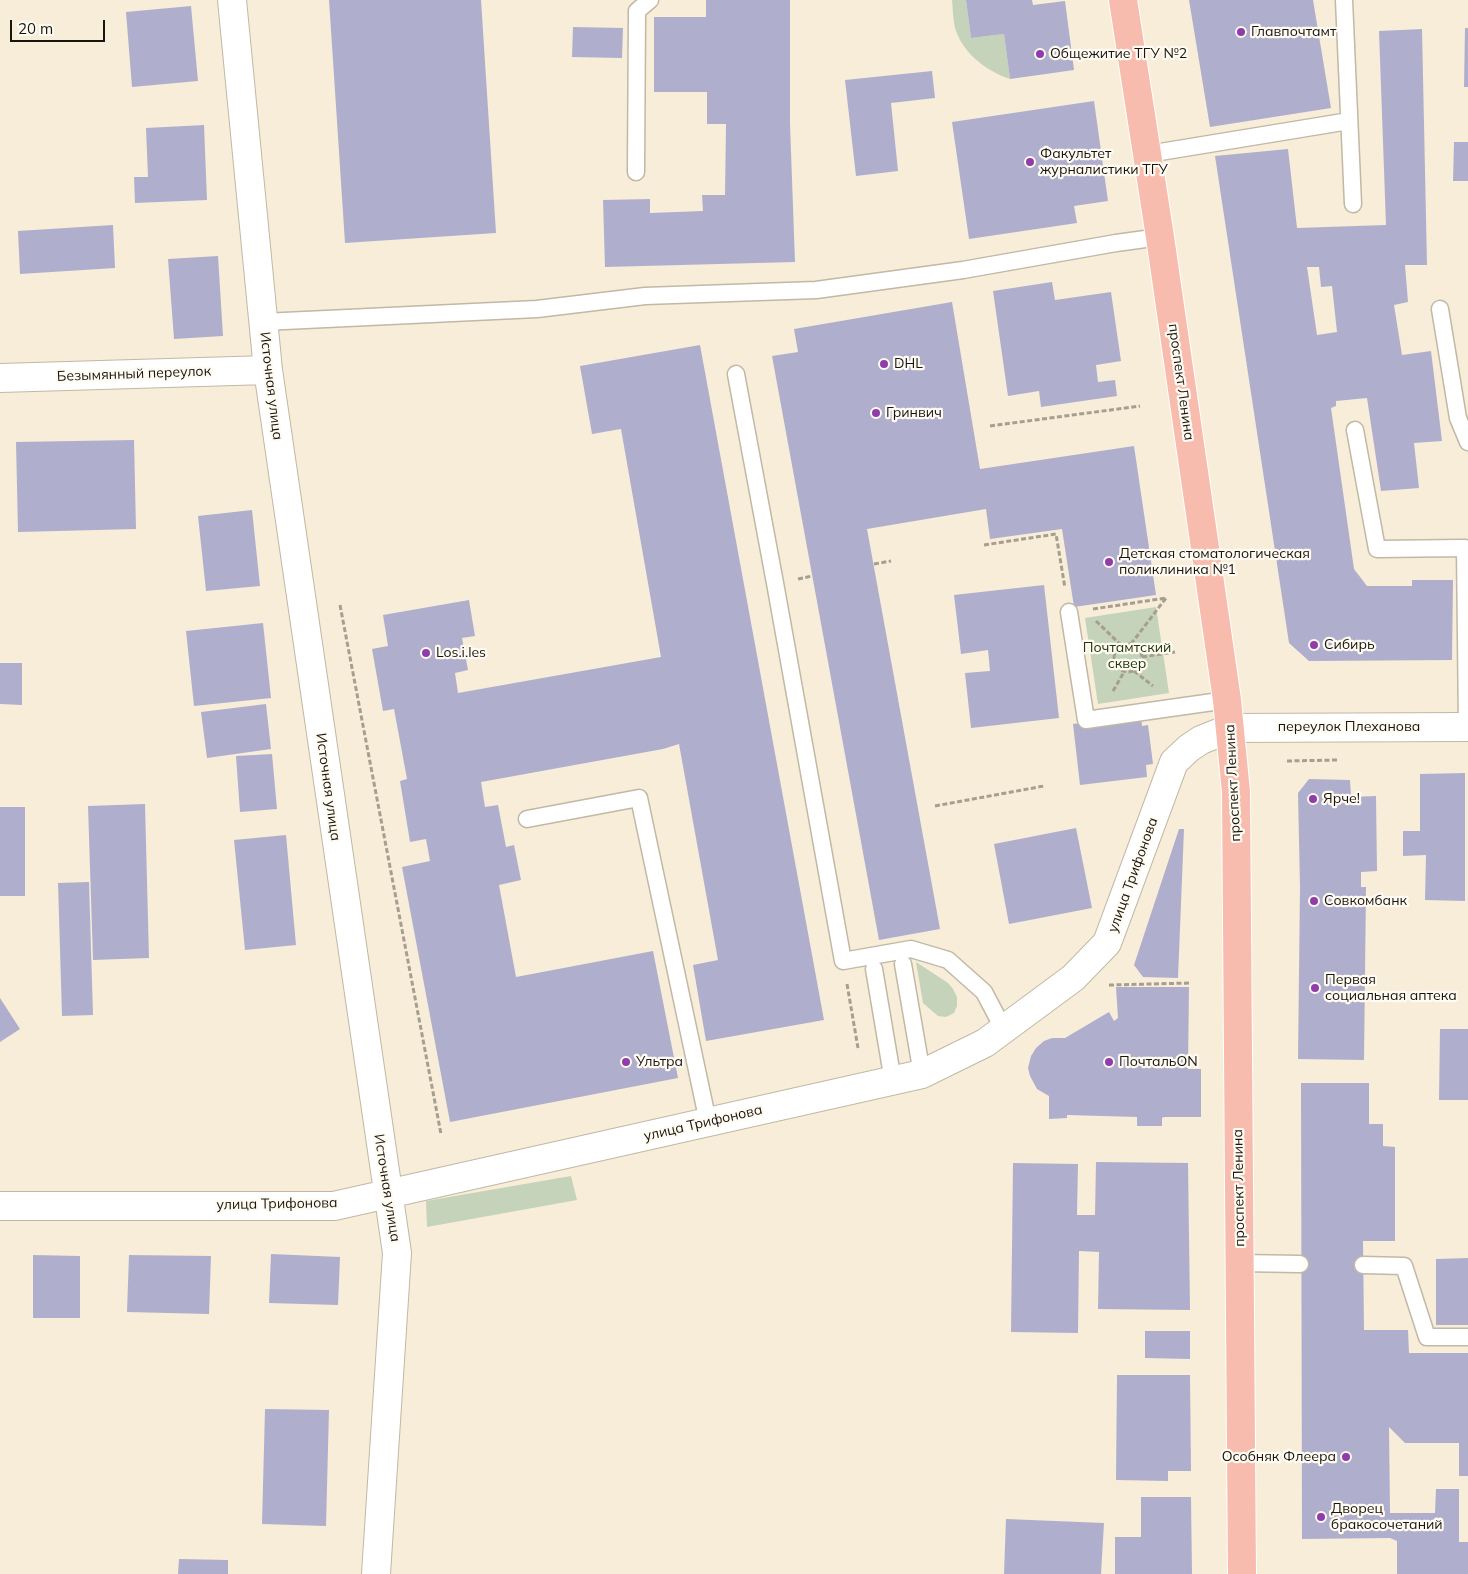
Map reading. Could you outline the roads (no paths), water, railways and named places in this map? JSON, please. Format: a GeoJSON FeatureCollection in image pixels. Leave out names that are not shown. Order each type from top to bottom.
{"type":"FeatureCollection","features":[{"type":"Feature","properties":{"kind":"main road","name":"проспект Ленина"},"geometry":{"type":"LineString","coordinates":[[1123,0],[1148,154],[1231,728],[1236,792],[1242,1574]]}},
{"type":"Feature","properties":{"kind":"street","name":"Источная улица"},"geometry":{"type":"LineString","coordinates":[[232,0],[268,370],[397,1253],[376,1574]]}},
{"type":"Feature","properties":{"kind":"street","name":"Безымянный переулок"},"geometry":{"type":"LineString","coordinates":[[0,378],[268,370]]}},
{"type":"Feature","properties":{"kind":"street","name":"переулок Плеханова"},"geometry":{"type":"LineString","coordinates":[[1231,728],[1467,727]]}},
{"type":"Feature","properties":{"kind":"street","name":"улица Трифонова"},"geometry":{"type":"LineString","coordinates":[[0,1206],[334,1206],[922,1074],[985,1044],[1072,978],[1108,943],[1174,762],[1201,740],[1231,728]]}},
{"type":"Feature","properties":{"kind":"lane"},"geometry":{"type":"LineString","coordinates":[[636,172],[637,11],[650,0]]}},
{"type":"Feature","properties":{"kind":"lane"},"geometry":{"type":"LineString","coordinates":[[1344,0],[1353,204]]}},
{"type":"Feature","properties":{"kind":"lane"},"geometry":{"type":"LineString","coordinates":[[1148,154],[1349,121]]}},
{"type":"Feature","properties":{"kind":"lane"},"geometry":{"type":"LineString","coordinates":[[263,322],[537,309],[645,296],[816,290],[963,270],[1160,237]]}},
{"type":"Feature","properties":{"kind":"lane"},"geometry":{"type":"LineString","coordinates":[[1440,309],[1458,418],[1468,442]]}},
{"type":"Feature","properties":{"kind":"lane"},"geometry":{"type":"LineString","coordinates":[[736,374],[843,961],[911,949],[948,960],[984,992],[1004,1030]]}},
{"type":"Feature","properties":{"kind":"lane"},"geometry":{"type":"LineString","coordinates":[[1355,430],[1376,549],[1465,548],[1467,727]]}},
{"type":"Feature","properties":{"kind":"lane"},"geometry":{"type":"LineString","coordinates":[[1069,612],[1086,720],[1227,700]]}},
{"type":"Feature","properties":{"kind":"lane"},"geometry":{"type":"LineString","coordinates":[[527,819],[638,798],[708,1122]]}},
{"type":"Feature","properties":{"kind":"lane"},"geometry":{"type":"LineString","coordinates":[[903,964],[922,1074]]}},
{"type":"Feature","properties":{"kind":"lane"},"geometry":{"type":"LineString","coordinates":[[874,969],[892,1080]]}},
{"type":"Feature","properties":{"kind":"lane"},"geometry":{"type":"LineString","coordinates":[[1240,1263],[1300,1264]]}},
{"type":"Feature","properties":{"kind":"lane"},"geometry":{"type":"LineString","coordinates":[[1363,1266],[1404,1266],[1427,1337],[1468,1337]]}},
{"type":"Feature","properties":{"kind":"place","name":"Главпочтамт"},"geometry":{"type":"Point","coordinates":[1241,32]}},
{"type":"Feature","properties":{"kind":"place","name":"Общежитие ТГУ №2"},"geometry":{"type":"Point","coordinates":[1040,54]}},
{"type":"Feature","properties":{"kind":"place","name":"Факультет журналистики ТГУ"},"geometry":{"type":"Point","coordinates":[1030,162]}},
{"type":"Feature","properties":{"kind":"place","name":"DHL"},"geometry":{"type":"Point","coordinates":[884,364]}},
{"type":"Feature","properties":{"kind":"place","name":"Гринвич"},"geometry":{"type":"Point","coordinates":[876,413]}},
{"type":"Feature","properties":{"kind":"place","name":"Детская стоматологическая поликлиника №1"},"geometry":{"type":"Point","coordinates":[1109,562]}},
{"type":"Feature","properties":{"kind":"place","name":"Сибирь"},"geometry":{"type":"Point","coordinates":[1314,645]}},
{"type":"Feature","properties":{"kind":"place","name":"Los.i.les"},"geometry":{"type":"Point","coordinates":[426,653]}},
{"type":"Feature","properties":{"kind":"place","name":"Ярче!"},"geometry":{"type":"Point","coordinates":[1313,799]}},
{"type":"Feature","properties":{"kind":"place","name":"Совкомбанк"},"geometry":{"type":"Point","coordinates":[1314,901]}},
{"type":"Feature","properties":{"kind":"place","name":"Первая социальная аптека"},"geometry":{"type":"Point","coordinates":[1315,988]}},
{"type":"Feature","properties":{"kind":"place","name":"Ультра"},"geometry":{"type":"Point","coordinates":[626,1062]}},
{"type":"Feature","properties":{"kind":"place","name":"ПочтальON"},"geometry":{"type":"Point","coordinates":[1109,1062]}},
{"type":"Feature","properties":{"kind":"place","name":"Особняк Флеера"},"geometry":{"type":"Point","coordinates":[1346,1457]}},
{"type":"Feature","properties":{"kind":"place","name":"Дворец бракосочетаний"},"geometry":{"type":"Point","coordinates":[1321,1517]}},
{"type":"Feature","properties":{"kind":"park label","name":"Почтамтский сквер"},"geometry":{"type":"Point","coordinates":[1127,656]}}]}
